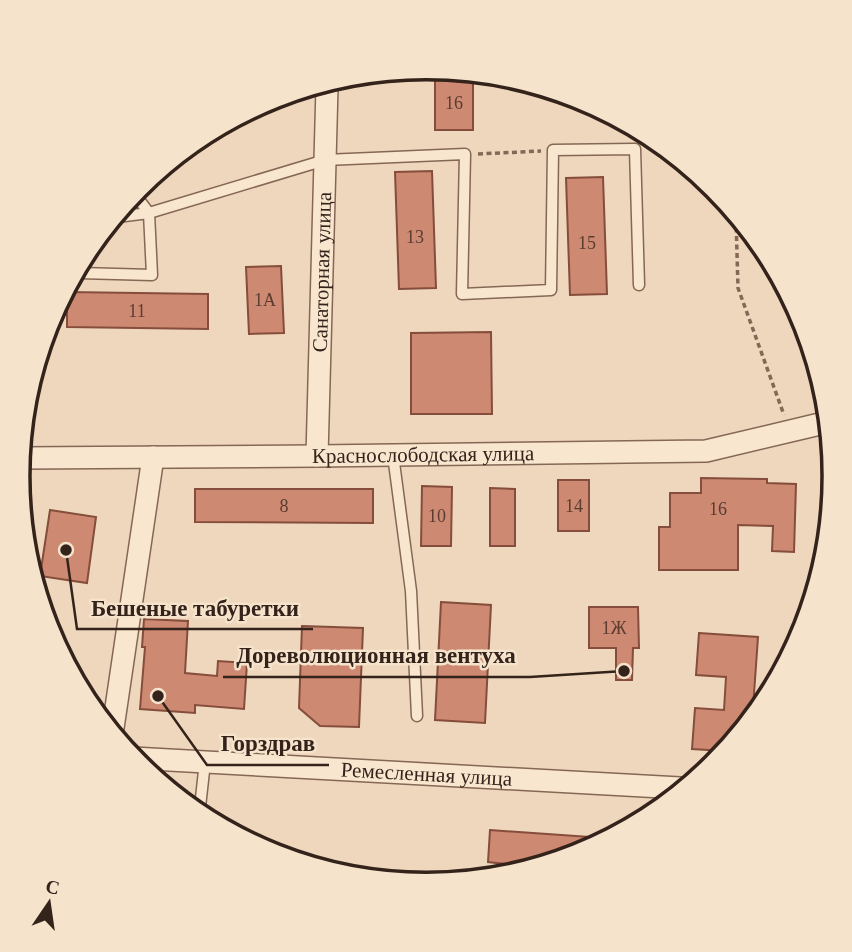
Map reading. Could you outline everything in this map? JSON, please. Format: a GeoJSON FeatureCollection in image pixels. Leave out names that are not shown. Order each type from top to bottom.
{"type":"FeatureCollection","features":[{"type":"Feature","properties":{"kind":"street","name":"Санаторная улица"},"geometry":{"type":"LineString","coordinates":[[317,456],[327,92]]}},
{"type":"Feature","properties":{"kind":"street","name":"Краснослободская улица"},"geometry":{"type":"LineString","coordinates":[[31,463],[153,457],[706,451],[819,425]]}},
{"type":"Feature","properties":{"kind":"street"},"geometry":{"type":"LineString","coordinates":[[114,720],[153,457]]}},
{"type":"Feature","properties":{"kind":"street","name":"Ремесленная улица"},"geometry":{"type":"LineString","coordinates":[[149,759],[670,787]]}},
{"type":"Feature","properties":{"kind":"lane"},"geometry":{"type":"LineString","coordinates":[[127,216],[149,213],[325,160],[465,154],[462,294],[551,290],[553,150],[635,149],[639,285]]}},
{"type":"Feature","properties":{"kind":"lane"},"geometry":{"type":"LineString","coordinates":[[86,273],[152,275],[149,213],[141,202]]}},
{"type":"Feature","properties":{"kind":"lane"},"geometry":{"type":"LineString","coordinates":[[393,455],[411,591],[417,716]]}},
{"type":"Feature","properties":{"kind":"lane"},"geometry":{"type":"LineString","coordinates":[[201,801],[205,762]]}},
{"type":"Feature","properties":{"kind":"path"},"geometry":{"type":"LineString","coordinates":[[465,154],[553,150]]}},
{"type":"Feature","properties":{"kind":"path"},"geometry":{"type":"LineString","coordinates":[[736,230],[738,288],[790,431]]}},
{"type":"Feature","properties":{"kind":"building"},"geometry":{"type":"Polygon","coordinates":[[[435,80],[473,83],[473,130],[435,130],[435,80]]]}},
{"type":"Feature","properties":{"kind":"building"},"geometry":{"type":"Polygon","coordinates":[[[432,171],[436,288],[399,289],[395,172],[432,171]]]}},
{"type":"Feature","properties":{"kind":"building"},"geometry":{"type":"Polygon","coordinates":[[[603,177],[607,294],[570,295],[566,178],[603,177]]]}},
{"type":"Feature","properties":{"kind":"building"},"geometry":{"type":"Polygon","coordinates":[[[281,266],[284,333],[249,334],[246,267],[281,266]]]}},
{"type":"Feature","properties":{"kind":"building"},"geometry":{"type":"Polygon","coordinates":[[[76,292],[208,294],[208,329],[67,327],[67,309],[76,292]]]}},
{"type":"Feature","properties":{"kind":"building"},"geometry":{"type":"Polygon","coordinates":[[[491,332],[492,414],[411,414],[411,333],[491,332]]]}},
{"type":"Feature","properties":{"kind":"building"},"geometry":{"type":"Polygon","coordinates":[[[701,478],[767,479],[767,483],[796,484],[794,552],[772,551],[773,526],[738,525],[738,570],[659,570],[659,527],[670,527],[670,493],[701,493],[701,478]]]}},
{"type":"Feature","properties":{"kind":"building"},"geometry":{"type":"Polygon","coordinates":[[[558,480],[589,480],[589,531],[558,531],[558,480]]]}},
{"type":"Feature","properties":{"kind":"building"},"geometry":{"type":"Polygon","coordinates":[[[422,486],[452,487],[451,546],[421,546],[422,486]]]}},
{"type":"Feature","properties":{"kind":"building"},"geometry":{"type":"Polygon","coordinates":[[[490,488],[515,489],[515,546],[490,546],[490,488]]]}},
{"type":"Feature","properties":{"kind":"building"},"geometry":{"type":"Polygon","coordinates":[[[195,489],[373,489],[373,523],[195,522],[195,489]]]}},
{"type":"Feature","properties":{"kind":"building"},"geometry":{"type":"Polygon","coordinates":[[[50,510],[96,517],[87,583],[42,576],[41,570],[50,510]]]}},
{"type":"Feature","properties":{"kind":"building"},"geometry":{"type":"Polygon","coordinates":[[[441,602],[491,605],[485,723],[435,720],[441,602]]]}},
{"type":"Feature","properties":{"kind":"building"},"geometry":{"type":"Polygon","coordinates":[[[589,607],[638,607],[639,648],[633,648],[632,680],[616,680],[616,648],[589,648],[589,607]]]}},
{"type":"Feature","properties":{"kind":"building"},"geometry":{"type":"Polygon","coordinates":[[[144,619],[188,621],[185,673],[217,676],[218,661],[247,663],[244,709],[195,705],[195,713],[140,709],[145,647],[142,647],[144,619]]]}},
{"type":"Feature","properties":{"kind":"building"},"geometry":{"type":"Polygon","coordinates":[[[302,626],[363,628],[359,727],[320,726],[299,708],[302,626]]]}},
{"type":"Feature","properties":{"kind":"building"},"geometry":{"type":"Polygon","coordinates":[[[699,633],[758,637],[754,698],[711,750],[692,749],[695,708],[724,710],[726,677],[696,675],[699,633]]]}},
{"type":"Feature","properties":{"kind":"building"},"geometry":{"type":"Polygon","coordinates":[[[490,830],[589,837],[529,859],[505,865],[488,862],[490,830]]]}},
{"type":"Feature","properties":{"kind":"place","name":"Бешеные табуретки"},"geometry":{"type":"Point","coordinates":[66,550]}},
{"type":"Feature","properties":{"kind":"place","name":"Дореволюционная вентуха"},"geometry":{"type":"Point","coordinates":[624,671]}},
{"type":"Feature","properties":{"kind":"place","name":"Горздрав"},"geometry":{"type":"Point","coordinates":[158,696]}}]}
